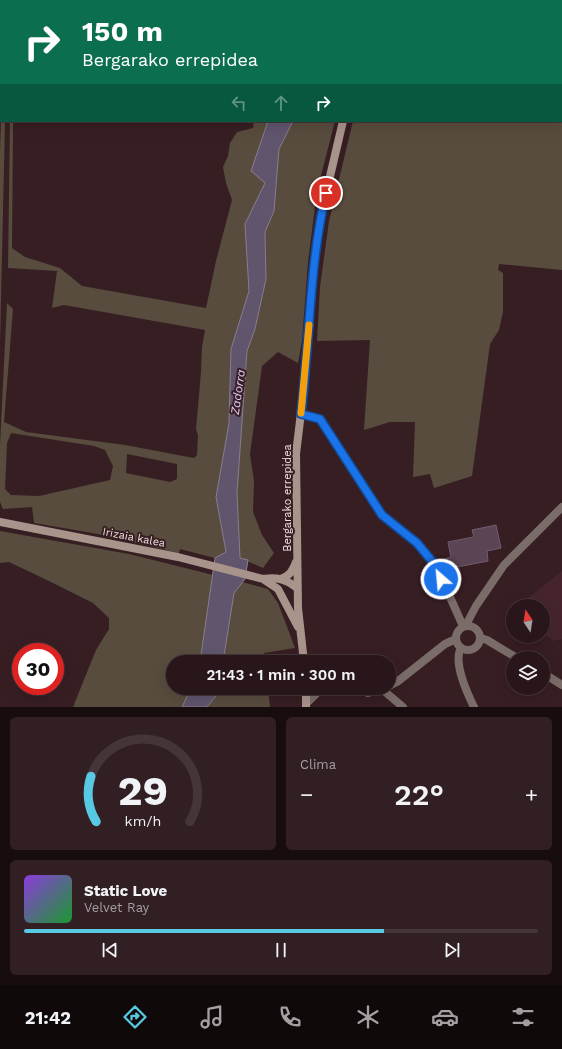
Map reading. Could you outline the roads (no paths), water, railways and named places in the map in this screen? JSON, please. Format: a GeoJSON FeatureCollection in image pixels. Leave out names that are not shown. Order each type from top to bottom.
{"type":"FeatureCollection","features":[{"type":"Feature","properties":{"kind":"street","name":"Bergarako errepidea"},"geometry":{"type":"LineString","coordinates":[[303,655],[297,588],[298,517],[296,454],[301,414],[313,272],[320,219],[343,122]]}},
{"type":"Feature","properties":{"kind":"street"},"geometry":{"type":"LineString","coordinates":[[301,414],[320,419],[382,515],[417,543],[436,566],[465,626]]}},
{"type":"Feature","properties":{"kind":"street"},"geometry":{"type":"LineString","coordinates":[[465,626],[478,629],[480,638],[479,644],[473,649],[469,650],[461,648],[456,639],[458,631],[465,626],[476,606],[504,565],[562,507]]}},
{"type":"Feature","properties":{"kind":"street","name":"Irizaia kalea"},"geometry":{"type":"LineString","coordinates":[[0,522],[178,557],[263,579],[278,589],[300,631]]}},
{"type":"Feature","properties":{"kind":"street"},"geometry":{"type":"LineString","coordinates":[[281,579],[288,576],[292,572],[297,558]]}},
{"type":"Feature","properties":{"kind":"street","name":"Irizaia kalea"},"geometry":{"type":"LineString","coordinates":[[263,579],[276,577],[289,582],[297,588]]}},
{"type":"Feature","properties":{"kind":"street"},"geometry":{"type":"LineString","coordinates":[[278,589],[297,588]]}},
{"type":"Feature","properties":{"kind":"street"},"geometry":{"type":"LineString","coordinates":[[480,638],[488,640],[506,651]]}},
{"type":"Feature","properties":{"kind":"street"},"geometry":{"type":"LineString","coordinates":[[396,683],[445,644],[456,639]]}},
{"type":"Feature","properties":{"kind":"street"},"geometry":{"type":"LineString","coordinates":[[461,648],[458,652],[458,658],[466,691],[474,707]]}},
{"type":"Feature","properties":{"kind":"street"},"geometry":{"type":"LineString","coordinates":[[550,678],[562,685]]}},
{"type":"Feature","properties":{"kind":"street"},"geometry":{"type":"LineString","coordinates":[[306,705],[315,695]]}},
{"type":"Feature","properties":{"kind":"street"},"geometry":{"type":"LineString","coordinates":[[392,695],[403,707]]}},
{"type":"Feature","properties":{"kind":"water","name":"Zadorra"},"geometry":{"type":"Polygon","coordinates":[[[268,122],[292,122],[279,149],[274,211],[265,232],[266,279],[255,329],[247,351],[237,493],[240,558],[248,560],[245,579],[234,593],[224,655],[201,655],[215,558],[226,552],[216,497],[229,423],[231,349],[249,291],[245,224],[265,183],[251,171],[268,122]]]}},
{"type":"Feature","properties":{"kind":"water"},"geometry":{"type":"Polygon","coordinates":[[[188,695],[217,695],[207,707],[182,707],[188,695]]]}}]}
